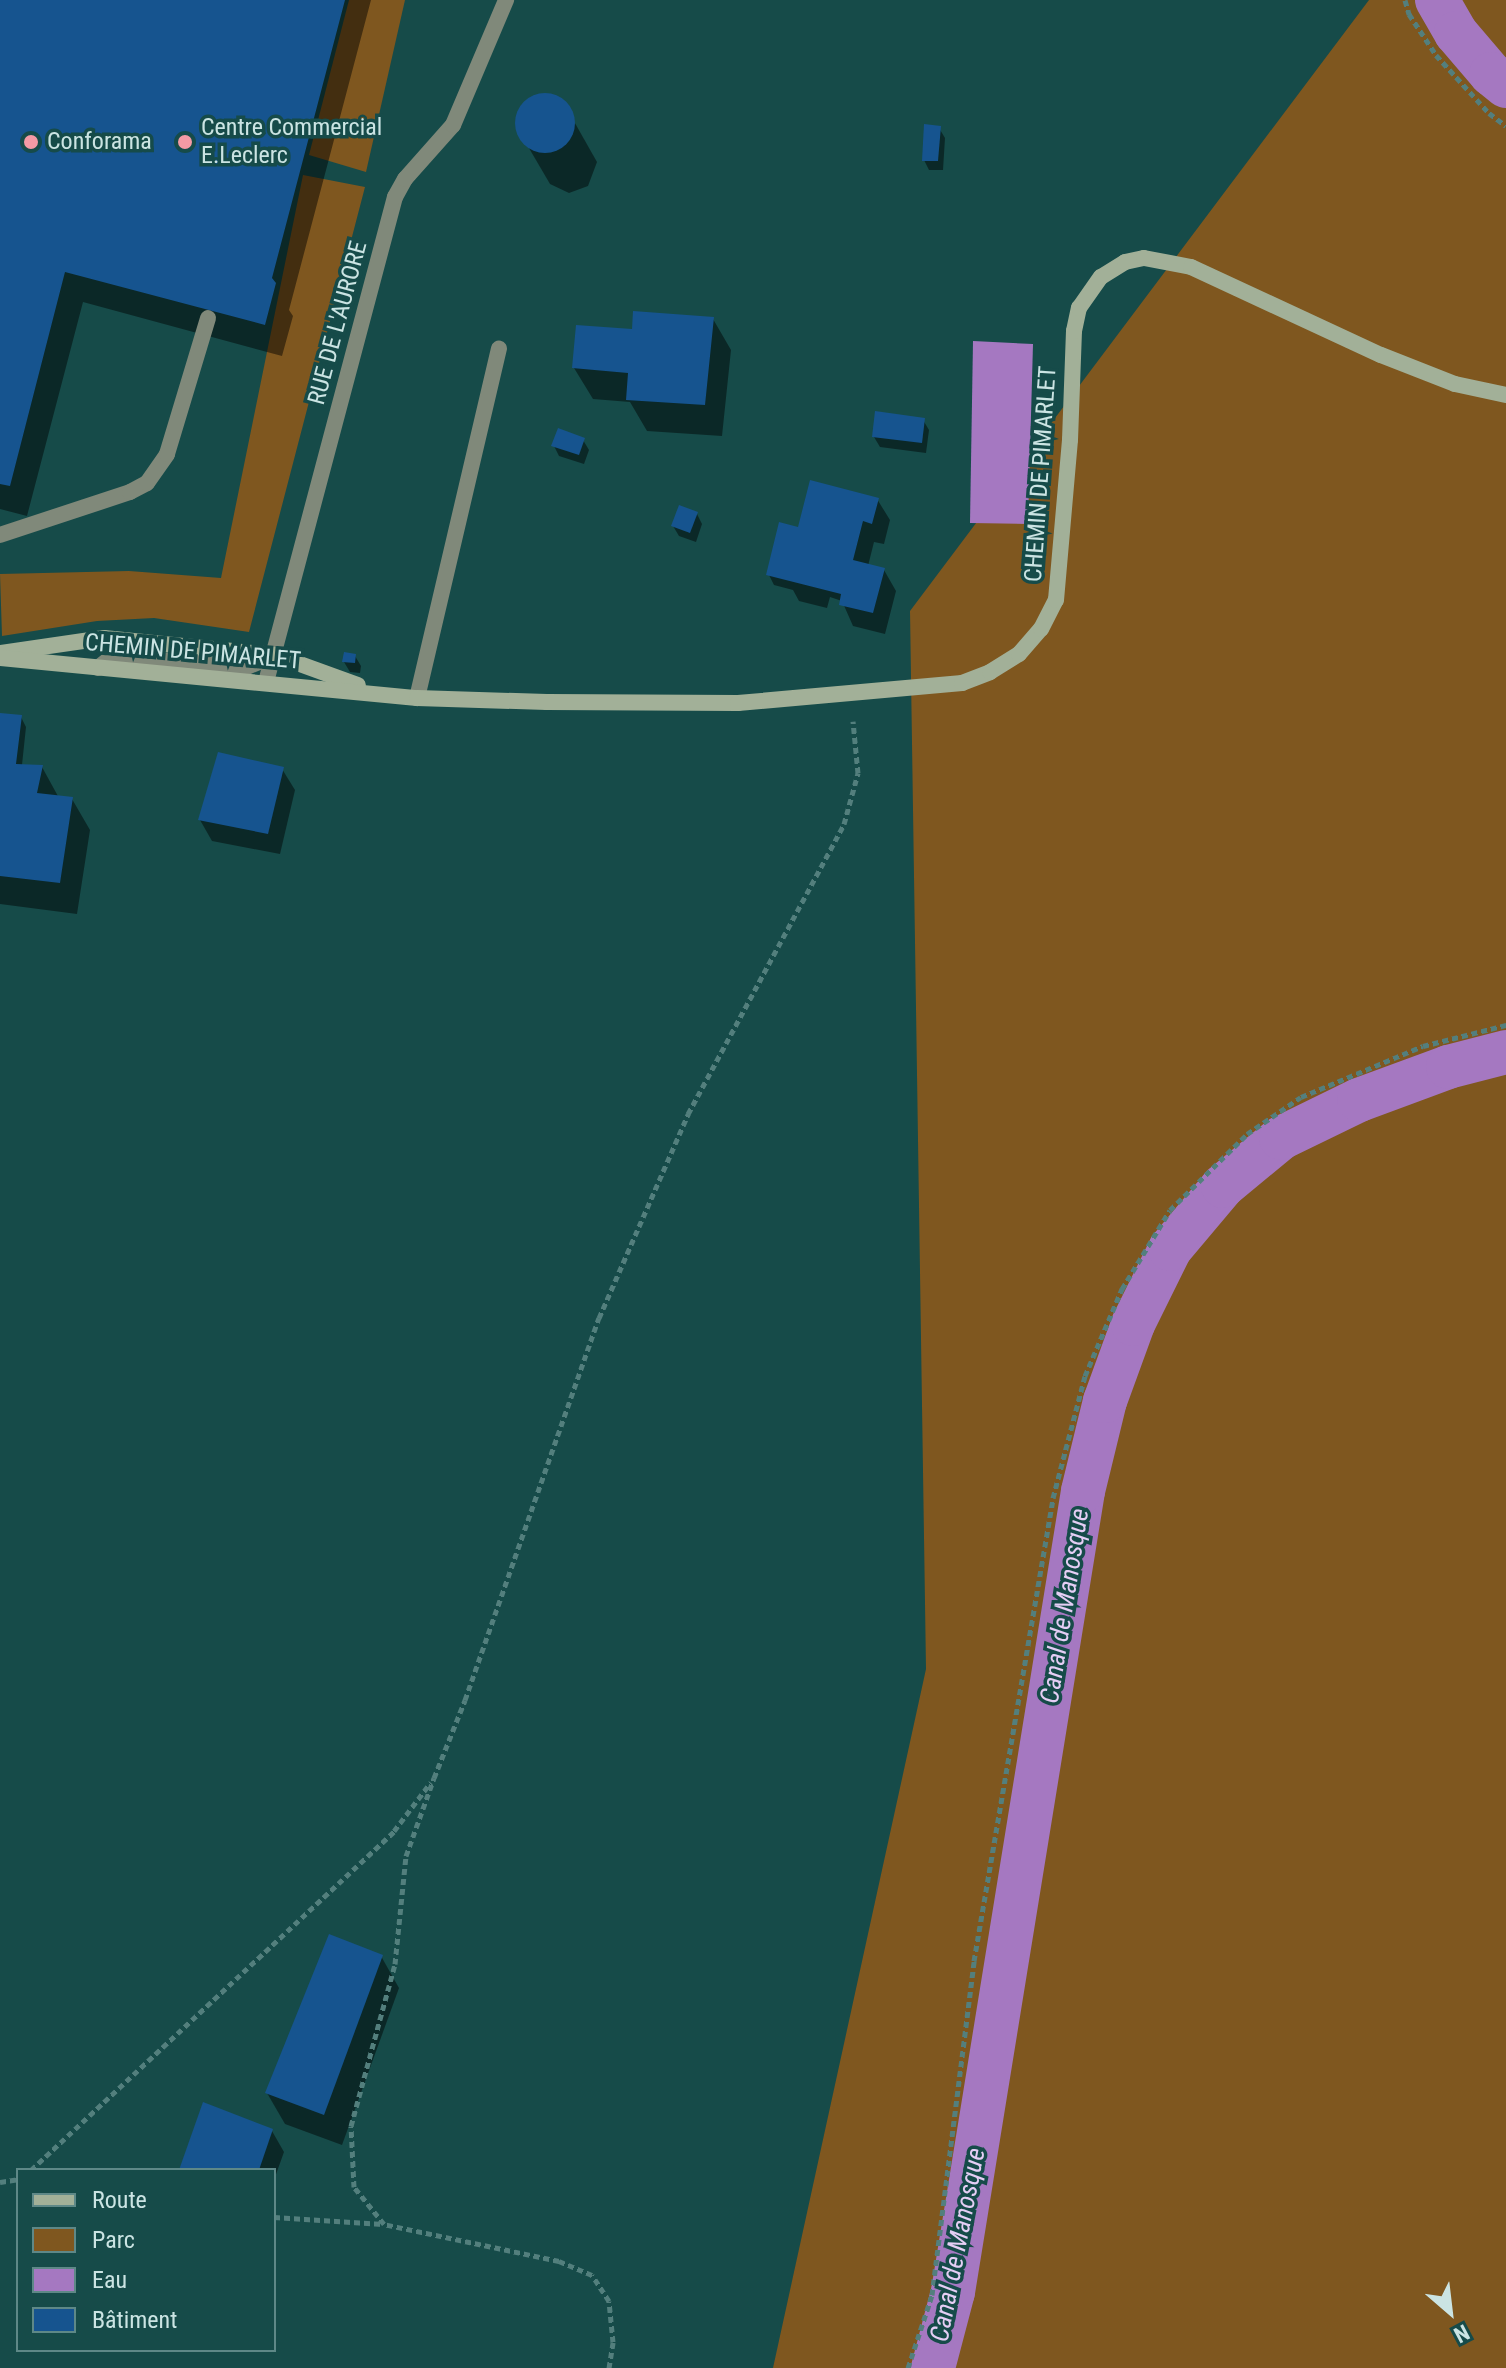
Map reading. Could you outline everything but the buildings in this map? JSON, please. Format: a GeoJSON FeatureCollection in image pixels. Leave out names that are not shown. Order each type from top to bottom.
{"type":"FeatureCollection","features":[{"type":"Feature","properties":{"kind":"street","name":"RUE DE L'AURORE"},"geometry":{"type":"LineString","coordinates":[[266,682],[395,197],[405,179],[453,125],[506,0]]}},
{"type":"Feature","properties":{"kind":"street","name":"CHEMIN DE PIMARLET"},"geometry":{"type":"LineString","coordinates":[[0,655],[98,668],[417,698],[738,703],[962,683],[990,672],[1019,654],[1041,629],[1056,600],[1079,308],[1101,277],[1125,262],[1144,258],[1164,259],[1191,267],[1381,355],[1455,384],[1506,395]]}},
{"type":"Feature","properties":{"kind":"street"},"geometry":{"type":"LineString","coordinates":[[0,535],[130,492],[147,483],[167,454],[208,318]]}},
{"type":"Feature","properties":{"kind":"street"},"geometry":{"type":"LineString","coordinates":[[417,698],[499,349]]}},
{"type":"Feature","properties":{"kind":"street","name":"CHEMIN DE PIMARLET"},"geometry":{"type":"LineString","coordinates":[[0,655],[104,638],[275,655],[382,694]]}},
{"type":"Feature","properties":{"kind":"street"},"geometry":{"type":"LineString","coordinates":[[98,668],[109,659],[121,657],[247,667],[275,655]]}},
{"type":"Feature","properties":{"kind":"path"},"geometry":{"type":"LineString","coordinates":[[1405,0],[1409,14],[1436,55],[1489,113],[1506,126]]}},
{"type":"Feature","properties":{"kind":"path"},"geometry":{"type":"LineString","coordinates":[[384,2224],[354,2187],[351,2126],[395,1964],[406,1856],[606,1304],[688,1114],[844,824],[858,773],[848,694]]}},
{"type":"Feature","properties":{"kind":"path"},"geometry":{"type":"LineString","coordinates":[[908,2368],[932,2295],[974,1961],[1053,1498],[1085,1376],[1122,1289],[1170,1210],[1247,1134],[1301,1097],[1423,1046],[1506,1025]]}},
{"type":"Feature","properties":{"kind":"path"},"geometry":{"type":"LineString","coordinates":[[33,2168],[394,1831],[434,1778]]}},
{"type":"Feature","properties":{"kind":"path"},"geometry":{"type":"LineString","coordinates":[[276,2217],[384,2224],[559,2261],[592,2275],[609,2301],[613,2342],[609,2368]]}},
{"type":"Feature","properties":{"kind":"green space"},"geometry":{"type":"Polygon","coordinates":[[[349,0],[405,0],[366,172],[309,155],[349,0]]]}},
{"type":"Feature","properties":{"kind":"green space"},"geometry":{"type":"Polygon","coordinates":[[[1369,0],[1506,0],[1506,2368],[773,2368],[926,1669],[910,611],[1369,0]]]}},
{"type":"Feature","properties":{"kind":"green space"},"geometry":{"type":"Polygon","coordinates":[[[303,175],[365,187],[249,632],[154,618],[97,621],[2,636],[0,574],[129,571],[221,578],[303,175]]]}},
{"type":"Feature","properties":{"kind":"water"},"geometry":{"type":"Polygon","coordinates":[[[973,341],[1033,344],[1028,524],[970,523],[973,341]]]}},
{"type":"Feature","properties":{"kind":"waterway","name":"Canal de Manosque"},"geometry":{"type":"LineString","coordinates":[[1437,0],[1456,33],[1491,74],[1506,86]]}},
{"type":"Feature","properties":{"kind":"waterway","name":"Canal de Manosque"},"geometry":{"type":"LineString","coordinates":[[933,2368],[953,2292],[1083,1491],[1105,1401],[1133,1324],[1170,1249],[1223,1186],[1281,1138],[1359,1100],[1448,1067],[1506,1052]]}},
{"type":"Feature","properties":{"kind":"place","name":"Conforama"},"geometry":{"type":"Point","coordinates":[31,142]}},
{"type":"Feature","properties":{"kind":"place","name":"Centre Commercial E.Leclerc"},"geometry":{"type":"Point","coordinates":[185,142]}}]}
